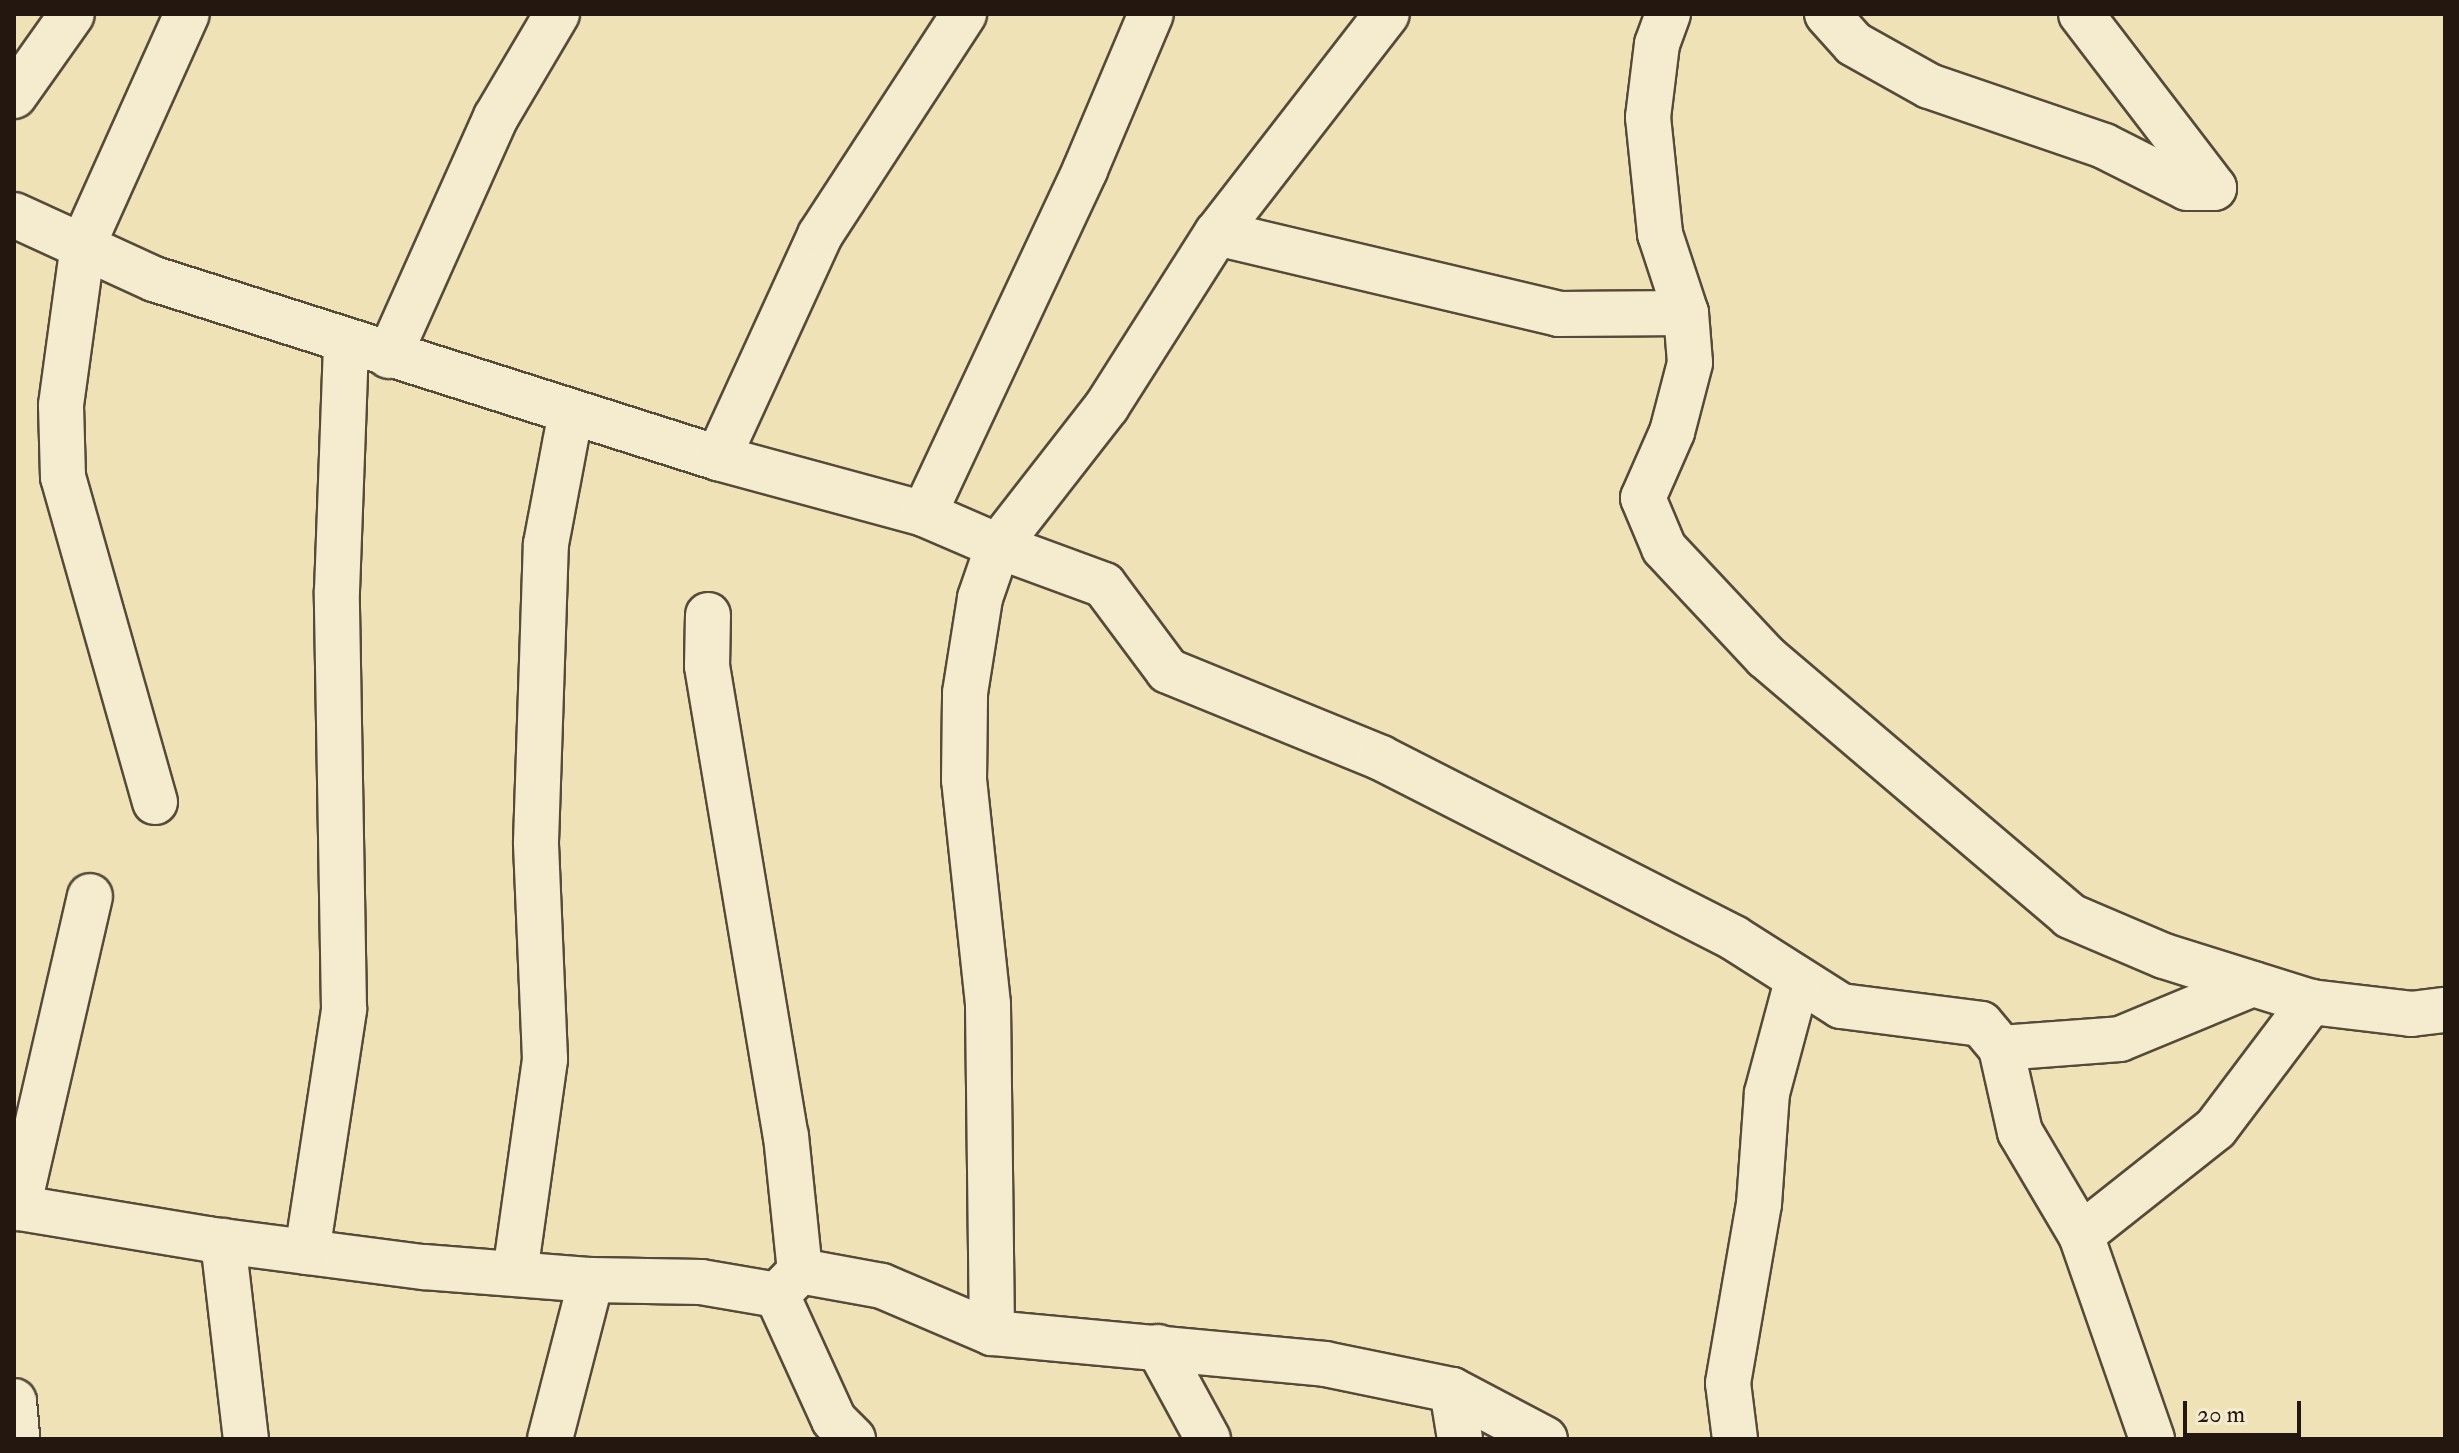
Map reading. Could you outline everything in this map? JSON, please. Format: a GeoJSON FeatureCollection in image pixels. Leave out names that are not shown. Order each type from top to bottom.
{"type":"FeatureCollection","features":[{"type":"Feature","properties":{"kind":"street"},"geometry":{"type":"LineString","coordinates":[[14,96],[72,14]]}},
{"type":"Feature","properties":{"kind":"street"},"geometry":{"type":"LineString","coordinates":[[155,802],[63,477],[61,405],[83,245],[187,14]]}},
{"type":"Feature","properties":{"kind":"street"},"geometry":{"type":"LineString","coordinates":[[389,356],[496,117],[557,14]]}},
{"type":"Feature","properties":{"kind":"street"},"geometry":{"type":"LineString","coordinates":[[718,458],[820,235],[964,14]]}},
{"type":"Feature","properties":{"kind":"street"},"geometry":{"type":"LineString","coordinates":[[924,514],[1085,170],[1151,14]]}},
{"type":"Feature","properties":{"kind":"street"},"geometry":{"type":"LineString","coordinates":[[992,1333],[988,1004],[964,780],[964,707],[980,598],[998,546],[1107,406],[1217,233],[1387,14]]}},
{"type":"Feature","properties":{"kind":"street"},"geometry":{"type":"LineString","coordinates":[[1668,14],[1657,44],[1648,117],[1660,234],[1686,313],[1690,363],[1672,432],[1643,498],[1664,548],[1766,657],[2070,916],[2164,956],[2311,1002],[2411,1014],[2445,1010]]}},
{"type":"Feature","properties":{"kind":"street"},"geometry":{"type":"LineString","coordinates":[[1827,14],[1854,44],[1929,86],[2104,146],[2187,188],[2214,188],[2081,14]]}},
{"type":"Feature","properties":{"kind":"street"},"geometry":{"type":"LineString","coordinates":[[14,215],[154,279],[718,458],[924,514],[998,546],[1104,585],[1168,671],[1381,758],[1734,938],[1797,981],[1841,1006],[1981,1024],[2001,1048],[2020,1132],[2081,1235],[2152,1439]]}},
{"type":"Feature","properties":{"kind":"street"},"geometry":{"type":"LineString","coordinates":[[1217,233],[1559,314],[1686,313]]}},
{"type":"Feature","properties":{"kind":"street"},"geometry":{"type":"LineString","coordinates":[[307,1252],[344,1009],[337,591],[346,340]]}},
{"type":"Feature","properties":{"kind":"street"},"geometry":{"type":"LineString","coordinates":[[515,1273],[545,1059],[536,842],[546,544],[571,412]]}},
{"type":"Feature","properties":{"kind":"street"},"geometry":{"type":"LineString","coordinates":[[708,615],[707,666],[786,1136],[788,1283],[834,1420],[853,1439]]}},
{"type":"Feature","properties":{"kind":"street"},"geometry":{"type":"LineString","coordinates":[[90,896],[16,1208],[223,1241],[424,1267],[591,1280],[882,1286],[992,1333],[1325,1364],[1452,1390],[1545,1439]]}},
{"type":"Feature","properties":{"kind":"street"},"geometry":{"type":"LineString","coordinates":[[1735,1439],[1728,1383],[1759,1204],[1767,1093],[1797,981]]}},
{"type":"Feature","properties":{"kind":"street"},"geometry":{"type":"LineString","coordinates":[[2001,1048],[2120,1039],[2253,984]]}},
{"type":"Feature","properties":{"kind":"street"},"geometry":{"type":"LineString","coordinates":[[2081,1235],[2216,1128],[2311,1002]]}},
{"type":"Feature","properties":{"kind":"street"},"geometry":{"type":"LineString","coordinates":[[223,1241],[246,1439]]}},
{"type":"Feature","properties":{"kind":"street"},"geometry":{"type":"LineString","coordinates":[[550,1439],[591,1280]]}},
{"type":"Feature","properties":{"kind":"street"},"geometry":{"type":"LineString","coordinates":[[1158,1347],[1208,1439]]}},
{"type":"Feature","properties":{"kind":"street"},"geometry":{"type":"LineString","coordinates":[[1452,1390],[1460,1439]]}},
{"type":"Feature","properties":{"kind":"street"},"geometry":{"type":"LineString","coordinates":[[14,1401],[17,1439]]}}]}
